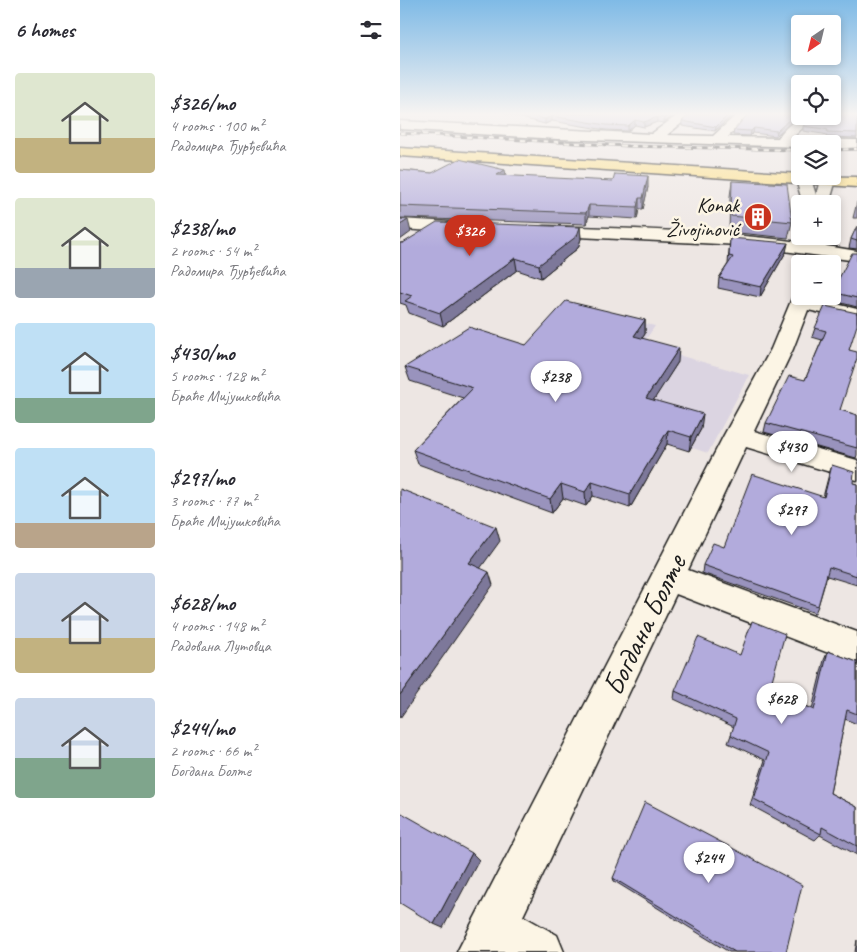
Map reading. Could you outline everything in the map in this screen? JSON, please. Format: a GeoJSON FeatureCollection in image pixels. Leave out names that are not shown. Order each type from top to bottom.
{"type":"FeatureCollection","features":[{"type":"Feature","properties":{"kind":"main road"},"geometry":{"type":"LineString","coordinates":[[517,158],[791,173]]}},
{"type":"Feature","properties":{"kind":"main road"},"geometry":{"type":"LineString","coordinates":[[593,158],[791,173]]}},
{"type":"Feature","properties":{"kind":"main road"},"geometry":{"type":"LineString","coordinates":[[841,174],[857,172]]}},
{"type":"Feature","properties":{"kind":"main road"},"geometry":{"type":"LineString","coordinates":[[841,178],[857,182]]}},
{"type":"Feature","properties":{"kind":"street"},"geometry":{"type":"LineString","coordinates":[[400,224],[484,228]]}},
{"type":"Feature","properties":{"kind":"street"},"geometry":{"type":"LineString","coordinates":[[414,240],[434,227]]}},
{"type":"Feature","properties":{"kind":"street"},"geometry":{"type":"LineString","coordinates":[[523,230],[710,237],[857,256]]}},
{"type":"Feature","properties":{"kind":"street","name":"Богдана Болте"},"geometry":{"type":"LineString","coordinates":[[488,938],[669,577],[737,435],[782,349],[800,305]]}},
{"type":"Feature","properties":{"kind":"street"},"geometry":{"type":"LineString","coordinates":[[823,305],[857,315]]}},
{"type":"Feature","properties":{"kind":"street"},"geometry":{"type":"LineString","coordinates":[[737,435],[857,470]]}},
{"type":"Feature","properties":{"kind":"street"},"geometry":{"type":"LineString","coordinates":[[669,577],[857,648]]}},
{"type":"Feature","properties":{"kind":"street"},"geometry":{"type":"LineString","coordinates":[[488,938],[540,952]]}},
{"type":"Feature","properties":{"kind":"shaded area"},"geometry":{"type":"Polygon","coordinates":[[[564,304],[655,326],[642,345],[749,375],[708,453],[494,384],[564,304]]]}},
{"type":"Feature","properties":{"kind":"building"},"geometry":{"type":"Polygon","coordinates":[[[459,159],[505,170],[497,175],[613,181],[615,174],[648,176],[643,198],[639,198],[637,207],[589,205],[586,213],[400,206],[400,170],[432,173],[459,159]]]}},
{"type":"Feature","properties":{"kind":"building"},"geometry":{"type":"Polygon","coordinates":[[[732,181],[787,184],[791,222],[731,216],[732,181]]]}},
{"type":"Feature","properties":{"kind":"building"},"geometry":{"type":"Polygon","coordinates":[[[400,219],[408,220],[400,225],[400,219]]]}},
{"type":"Feature","properties":{"kind":"building"},"geometry":{"type":"Polygon","coordinates":[[[437,222],[580,227],[577,236],[539,265],[515,258],[440,313],[405,301],[412,296],[400,292],[400,243],[437,222]]]}},
{"type":"Feature","properties":{"kind":"building"},"geometry":{"type":"Polygon","coordinates":[[[857,226],[857,241],[851,239],[857,226]]]}},
{"type":"Feature","properties":{"kind":"building"},"geometry":{"type":"Polygon","coordinates":[[[730,238],[788,243],[761,287],[719,278],[733,257],[729,256],[730,238]]]}},
{"type":"Feature","properties":{"kind":"building"},"geometry":{"type":"Polygon","coordinates":[[[852,253],[857,253],[857,298],[841,294],[841,274],[852,253]]]}},
{"type":"Feature","properties":{"kind":"building"},"geometry":{"type":"Polygon","coordinates":[[[566,301],[645,320],[634,336],[679,348],[646,398],[703,414],[691,437],[668,430],[630,494],[592,482],[585,492],[561,484],[550,499],[413,450],[473,388],[405,367],[469,327],[526,345],[566,301]]]}},
{"type":"Feature","properties":{"kind":"building"},"geometry":{"type":"Polygon","coordinates":[[[825,306],[857,313],[857,325],[849,350],[857,352],[857,358],[840,410],[857,415],[857,448],[766,423],[789,376],[805,380],[826,331],[815,328],[825,306]]]}},
{"type":"Feature","properties":{"kind":"building"},"geometry":{"type":"Polygon","coordinates":[[[832,465],[854,472],[853,483],[857,484],[857,576],[829,567],[818,606],[703,565],[713,543],[724,547],[752,474],[824,497],[832,465]]]}},
{"type":"Feature","properties":{"kind":"building"},"geometry":{"type":"Polygon","coordinates":[[[400,489],[496,527],[469,563],[489,572],[400,695],[400,489]]]}},
{"type":"Feature","properties":{"kind":"building"},"geometry":{"type":"Polygon","coordinates":[[[752,621],[785,634],[769,691],[814,710],[828,651],[857,662],[857,714],[847,710],[830,793],[857,807],[857,846],[822,827],[821,834],[754,799],[769,753],[731,735],[736,719],[675,691],[698,637],[740,655],[752,621]]]}},
{"type":"Feature","properties":{"kind":"building"},"geometry":{"type":"Polygon","coordinates":[[[645,802],[802,885],[786,952],[735,952],[613,878],[645,802]]]}},
{"type":"Feature","properties":{"kind":"building"},"geometry":{"type":"Polygon","coordinates":[[[400,812],[472,853],[434,924],[400,903],[400,812]]]}},
{"type":"Feature","properties":{"kind":"place","name":"Konak Živojinović"},"geometry":{"type":"Point","coordinates":[758,217]}}]}
